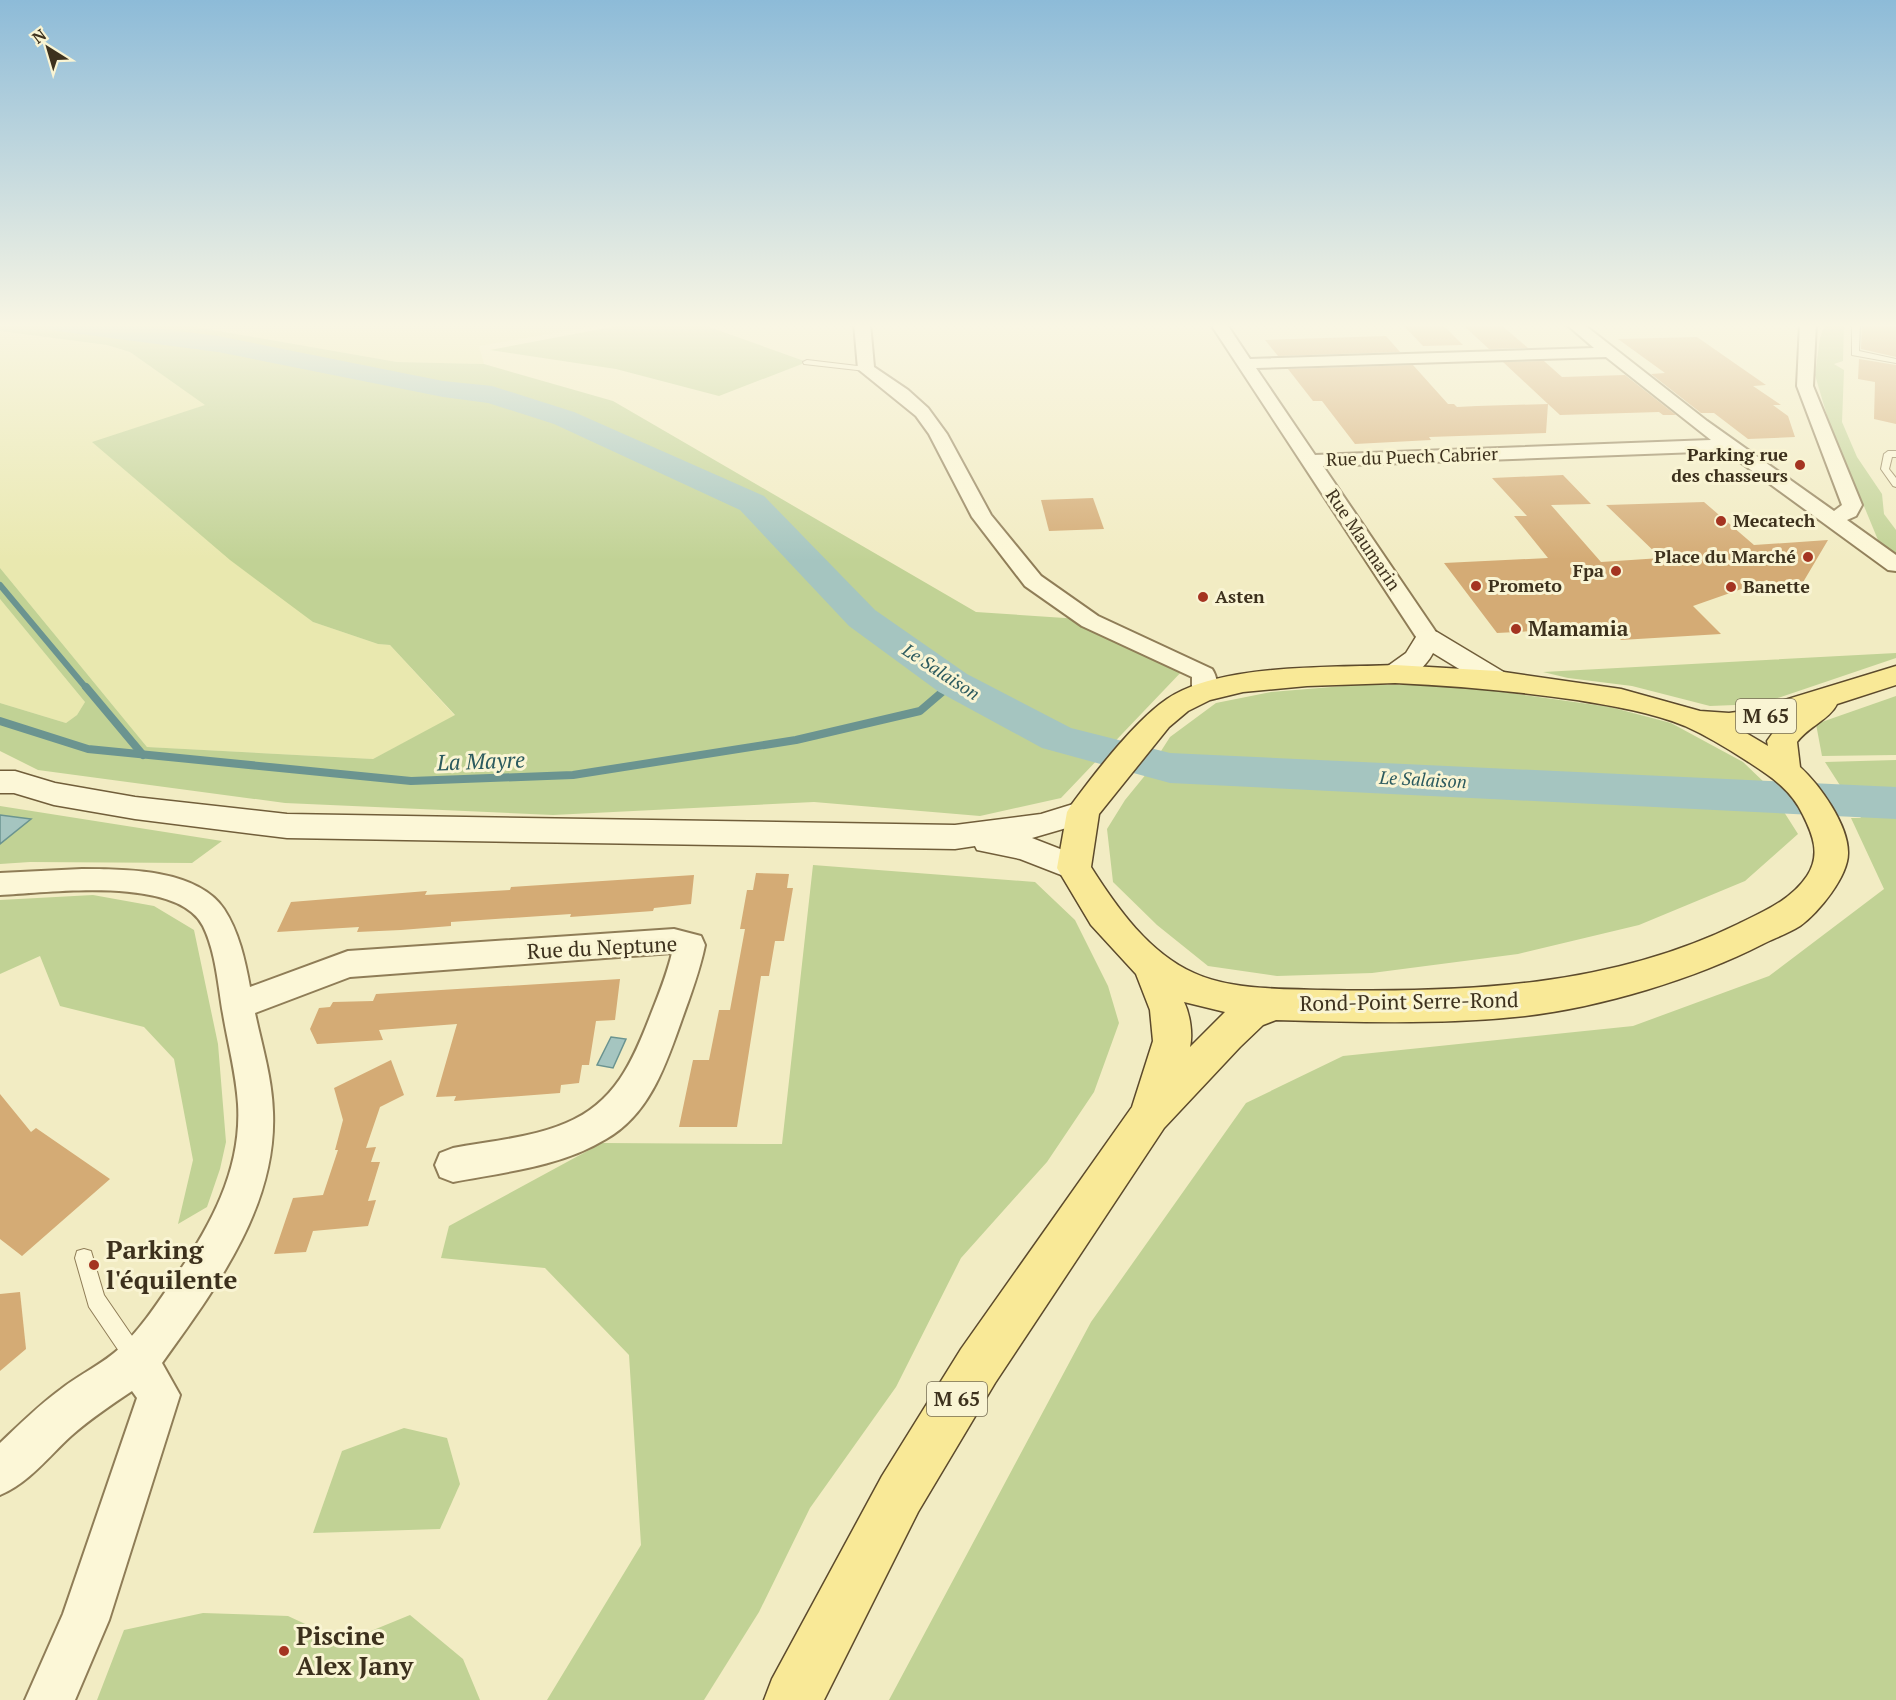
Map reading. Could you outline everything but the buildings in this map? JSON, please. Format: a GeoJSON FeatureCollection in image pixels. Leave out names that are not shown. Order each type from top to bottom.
{"type":"FeatureCollection","features":[{"type":"Feature","properties":{"kind":"main road"},"geometry":{"type":"LineString","coordinates":[[1395,674],[1417,658],[1428,638],[1497,680]]}},
{"type":"Feature","properties":{"kind":"main road","name":"Rond-Point Serre-Rond"},"geometry":{"type":"LineString","coordinates":[[1074,868],[1103,915],[1151,966],[1186,987],[1225,997],[1274,1004],[1391,1007],[1526,1000],[1630,980],[1725,947],[1788,916],[1821,883],[1832,854],[1829,835],[1814,803],[1792,777],[1728,735],[1692,718],[1621,698],[1497,680],[1395,674],[1296,678],[1243,683],[1209,690],[1178,705],[1160,720],[1088,805]]}},
{"type":"Feature","properties":{"kind":"main road","name":"M 65"},"geometry":{"type":"LineString","coordinates":[[1692,718],[1729,722],[1754,719],[1838,695],[1896,675]]}},
{"type":"Feature","properties":{"kind":"main road","name":"M 65"},"geometry":{"type":"LineString","coordinates":[[1792,777],[1782,741],[1795,724],[1838,695]]}},
{"type":"Feature","properties":{"kind":"main road"},"geometry":{"type":"LineString","coordinates":[[5,779],[54,794],[135,808],[287,826],[955,837],[1026,848],[1074,868],[1088,805]]}},
{"type":"Feature","properties":{"kind":"main road"},"geometry":{"type":"LineString","coordinates":[[955,837],[1042,825],[1088,805]]}},
{"type":"Feature","properties":{"kind":"main road","name":"M 65"},"geometry":{"type":"LineString","coordinates":[[1150,1115],[1172,1041],[1169,1010],[1151,966]]}},
{"type":"Feature","properties":{"kind":"main road","name":"M 65"},"geometry":{"type":"LineString","coordinates":[[793,1700],[900,1494],[972,1376],[1150,1115],[1226,1035],[1250,1014],[1274,1004]]}},
{"type":"Feature","properties":{"kind":"street"},"geometry":{"type":"LineString","coordinates":[[912,402],[938,434],[982,517],[1033,581],[1090,621],[1204,674],[1204,686],[1209,690]]}},
{"type":"Feature","properties":{"kind":"street","name":"Rue Maumarin"},"geometry":{"type":"LineString","coordinates":[[1271,402],[1428,638]]}},
{"type":"Feature","properties":{"kind":"street"},"geometry":{"type":"LineString","coordinates":[[1674,402],[1896,565]]}},
{"type":"Feature","properties":{"kind":"street"},"geometry":{"type":"LineString","coordinates":[[1811,402],[1852,505],[1849,512],[1833,519]]}},
{"type":"Feature","properties":{"kind":"street","name":"Rue du Puech Cabrier"},"geometry":{"type":"LineString","coordinates":[[1310,461],[1730,445]]}},
{"type":"Feature","properties":{"kind":"street"},"geometry":{"type":"LineString","coordinates":[[0,884],[131,881],[155,883],[186,894],[203,906],[218,926],[237,1006],[256,1113],[252,1162],[245,1188],[215,1252],[190,1290],[137,1361],[76,1404],[0,1473]]}},
{"type":"Feature","properties":{"kind":"street","name":"Rue du Neptune"},"geometry":{"type":"LineString","coordinates":[[237,1006],[348,964],[674,941],[690,945],[651,1060],[628,1099],[605,1121],[580,1135],[535,1149],[453,1165]]}},
{"type":"Feature","properties":{"kind":"street"},"geometry":{"type":"LineString","coordinates":[[50,1700],[85,1620],[159,1395],[137,1361]]}},
{"type":"Feature","properties":{"kind":"lane"},"geometry":{"type":"LineString","coordinates":[[1896,454],[1888,454],[1885,469],[1896,484]]}},
{"type":"Feature","properties":{"kind":"lane"},"geometry":{"type":"LineString","coordinates":[[1753,461],[1783,459]]}},
{"type":"Feature","properties":{"kind":"lane"},"geometry":{"type":"LineString","coordinates":[[84,1258],[96,1300],[137,1361]]}},
{"type":"Feature","properties":{"kind":"green space"},"geometry":{"type":"Polygon","coordinates":[[[0,402],[202,402],[206,405],[93,442],[313,622],[378,644],[390,645],[455,716],[373,759],[147,747],[0,568],[0,402]]]}},
{"type":"Feature","properties":{"kind":"green space"},"geometry":{"type":"Polygon","coordinates":[[[201,402],[615,402],[976,612],[1080,619],[1185,668],[1061,798],[980,816],[814,802],[553,815],[285,803],[38,770],[0,751],[0,703],[66,723],[77,715],[85,702],[0,599],[0,568],[147,747],[373,759],[455,715],[390,645],[378,644],[313,622],[230,560],[92,442],[205,405],[201,402]]]}},
{"type":"Feature","properties":{"kind":"green space"},"geometry":{"type":"Polygon","coordinates":[[[1823,402],[1843,402],[1842,422],[1857,457],[1882,494],[1884,514],[1896,530],[1896,554],[1878,540],[1823,402]]]}},
{"type":"Feature","properties":{"kind":"green space"},"geometry":{"type":"Polygon","coordinates":[[[0,599],[85,702],[77,715],[66,723],[0,703],[0,599]]]}},
{"type":"Feature","properties":{"kind":"green space"},"geometry":{"type":"Polygon","coordinates":[[[1896,653],[1896,658],[1760,704],[1710,706],[1632,686],[1568,678],[1543,672],[1896,653]]]}},
{"type":"Feature","properties":{"kind":"green space"},"geometry":{"type":"Polygon","coordinates":[[[1356,685],[1432,685],[1496,691],[1610,707],[1671,723],[1743,762],[1767,785],[1798,834],[1745,881],[1639,925],[1518,954],[1372,973],[1277,976],[1208,966],[1157,925],[1113,882],[1107,829],[1170,737],[1216,703],[1271,692],[1356,685]]]}},
{"type":"Feature","properties":{"kind":"green space"},"geometry":{"type":"Polygon","coordinates":[[[1896,696],[1896,755],[1822,756],[1816,724],[1896,696]]]}},
{"type":"Feature","properties":{"kind":"green space"},"geometry":{"type":"Polygon","coordinates":[[[1896,760],[1896,1700],[889,1700],[1091,1322],[1246,1103],[1343,1056],[1633,1026],[1769,976],[1884,889],[1851,818],[1861,818],[1825,762],[1896,760]]]}},
{"type":"Feature","properties":{"kind":"green space"},"geometry":{"type":"Polygon","coordinates":[[[0,806],[222,841],[192,863],[30,862],[0,864],[0,806]]]}},
{"type":"Feature","properties":{"kind":"green space"},"geometry":{"type":"Polygon","coordinates":[[[813,865],[1035,882],[1075,920],[1108,986],[1119,1023],[1094,1092],[1047,1162],[961,1258],[896,1387],[810,1508],[759,1612],[704,1700],[547,1700],[641,1545],[629,1355],[545,1268],[441,1258],[449,1226],[602,1143],[782,1144],[813,865]]]}},
{"type":"Feature","properties":{"kind":"green space"},"geometry":{"type":"Polygon","coordinates":[[[93,895],[154,906],[194,930],[218,1044],[226,1142],[220,1169],[207,1207],[178,1224],[193,1160],[174,1059],[144,1027],[60,1006],[40,956],[0,974],[0,900],[93,895]]]}},
{"type":"Feature","properties":{"kind":"green space"},"geometry":{"type":"Polygon","coordinates":[[[404,1428],[447,1438],[460,1484],[440,1529],[313,1533],[342,1451],[404,1428]]]}},
{"type":"Feature","properties":{"kind":"green space","name":"Piscine Alex Jany"},"geometry":{"type":"Polygon","coordinates":[[[203,1613],[288,1616],[344,1642],[410,1615],[463,1659],[480,1700],[97,1700],[124,1630],[203,1613]]]}},
{"type":"Feature","properties":{"kind":"water"},"geometry":{"type":"Polygon","coordinates":[[[0,815],[31,819],[0,844],[0,815]]]}},
{"type":"Feature","properties":{"kind":"water"},"geometry":{"type":"Polygon","coordinates":[[[611,1037],[626,1039],[613,1068],[597,1065],[611,1037]]]}},
{"type":"Feature","properties":{"kind":"waterway","name":"Le Salaison"},"geometry":{"type":"LineString","coordinates":[[515,402],[564,418],[752,503],[862,618],[953,683],[1057,738],[1170,768],[1896,803]]}},
{"type":"Feature","properties":{"kind":"waterway"},"geometry":{"type":"LineString","coordinates":[[0,585],[87,689]]}},
{"type":"Feature","properties":{"kind":"waterway","name":"La Mayre"},"geometry":{"type":"LineString","coordinates":[[946,689],[953,683]]}},
{"type":"Feature","properties":{"kind":"waterway"},"geometry":{"type":"LineString","coordinates":[[86,687],[142,754]]}},
{"type":"Feature","properties":{"kind":"waterway","name":"La Mayre"},"geometry":{"type":"LineString","coordinates":[[142,754],[411,781],[573,775],[796,740],[920,711],[948,687]]}},
{"type":"Feature","properties":{"kind":"waterway","name":"La Mayre"},"geometry":{"type":"LineString","coordinates":[[0,721],[88,749],[142,754]]}},
{"type":"Feature","properties":{"kind":"place","name":"Parking rue des chasseurs"},"geometry":{"type":"Point","coordinates":[1800,465]}},
{"type":"Feature","properties":{"kind":"place","name":"Mecatech"},"geometry":{"type":"Point","coordinates":[1721,521]}},
{"type":"Feature","properties":{"kind":"place","name":"Place du Marché"},"geometry":{"type":"Point","coordinates":[1808,557]}},
{"type":"Feature","properties":{"kind":"place","name":"Fpa"},"geometry":{"type":"Point","coordinates":[1616,571]}},
{"type":"Feature","properties":{"kind":"place","name":"Prometo"},"geometry":{"type":"Point","coordinates":[1476,586]}},
{"type":"Feature","properties":{"kind":"place","name":"Banette"},"geometry":{"type":"Point","coordinates":[1731,587]}},
{"type":"Feature","properties":{"kind":"place","name":"Asten"},"geometry":{"type":"Point","coordinates":[1203,597]}},
{"type":"Feature","properties":{"kind":"place","name":"Mamamia"},"geometry":{"type":"Point","coordinates":[1516,629]}},
{"type":"Feature","properties":{"kind":"place","name":"Parking l'équilente"},"geometry":{"type":"Point","coordinates":[94,1265]}},
{"type":"Feature","properties":{"kind":"place","name":"Piscine Alex Jany"},"geometry":{"type":"Point","coordinates":[284,1651]}}]}
